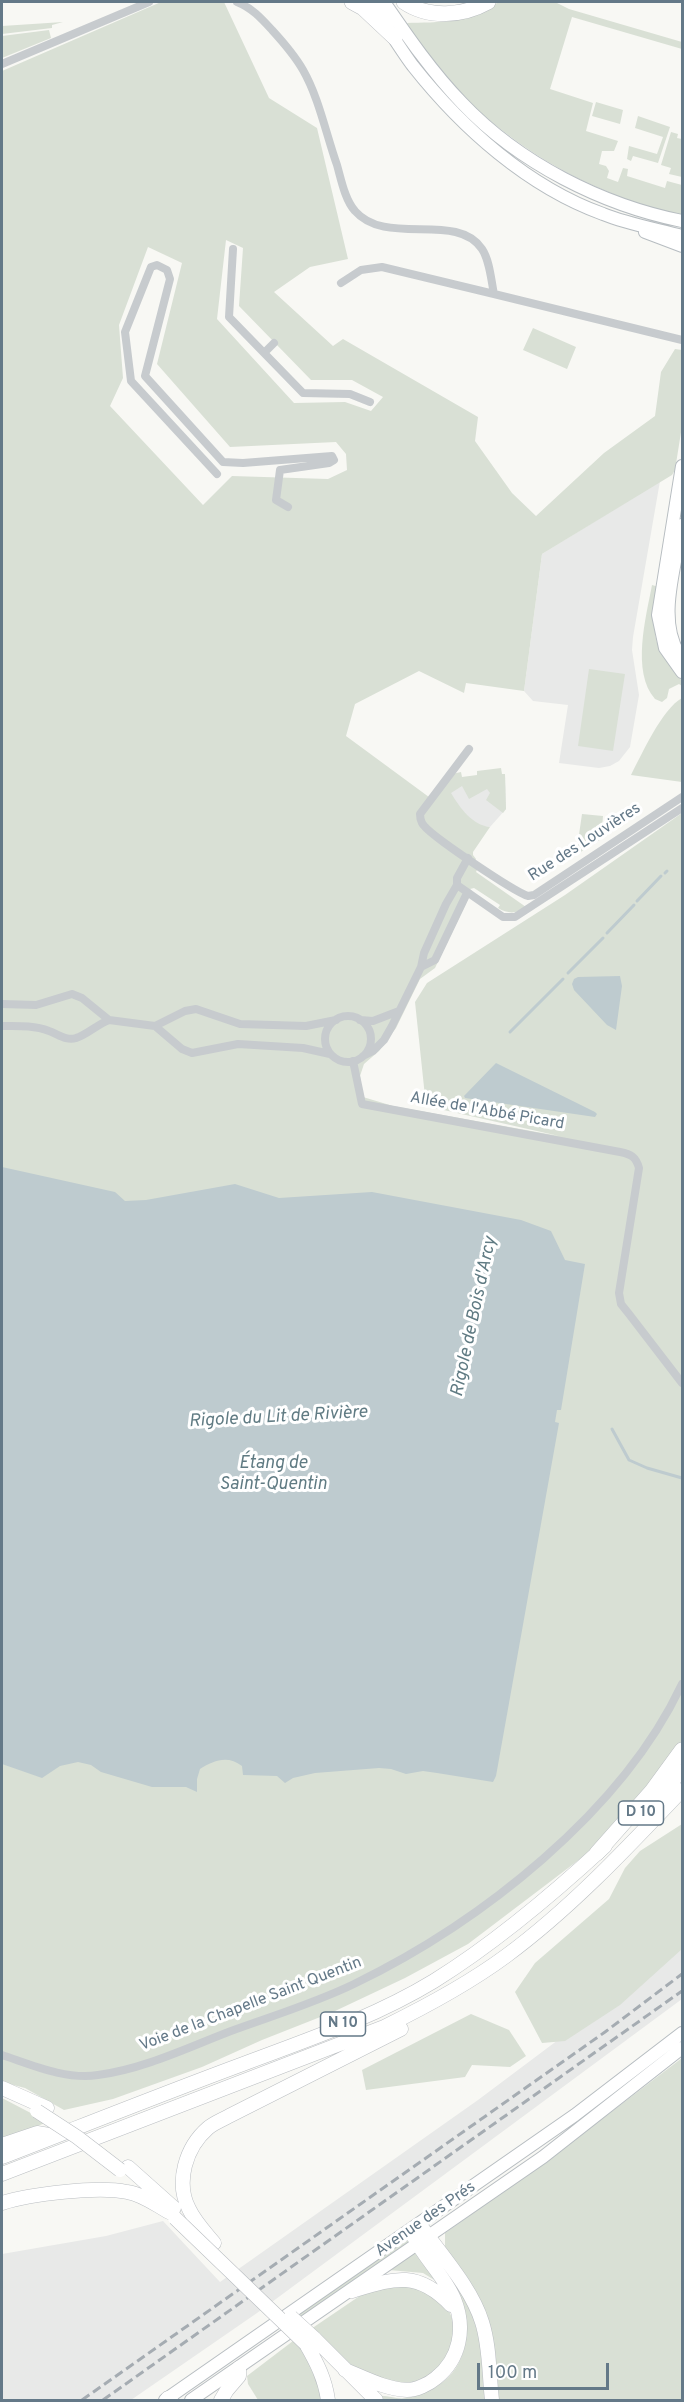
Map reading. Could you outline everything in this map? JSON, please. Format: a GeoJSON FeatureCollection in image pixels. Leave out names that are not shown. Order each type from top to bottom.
{"type":"FeatureCollection","features":[{"type":"Feature","properties":{"kind":"highway"},"geometry":{"type":"LineString","coordinates":[[352,2],[363,8],[394,38]]}},
{"type":"Feature","properties":{"kind":"highway"},"geometry":{"type":"LineString","coordinates":[[404,2],[427,11],[450,14],[468,11],[488,2]]}},
{"type":"Feature","properties":{"kind":"highway"},"geometry":{"type":"LineString","coordinates":[[675,1771],[682,1750]]}},
{"type":"Feature","properties":{"kind":"highway","name":"N 10"},"geometry":{"type":"LineString","coordinates":[[597,1853],[675,1771]]}},
{"type":"Feature","properties":{"kind":"main road"},"geometry":{"type":"LineString","coordinates":[[370,2],[412,65],[453,113],[498,152],[562,195],[663,240],[682,246]]}},
{"type":"Feature","properties":{"kind":"main road"},"geometry":{"type":"LineString","coordinates":[[384,2],[428,64],[463,105],[518,149],[581,187],[640,210],[682,221]]}},
{"type":"Feature","properties":{"kind":"main road"},"geometry":{"type":"LineString","coordinates":[[603,214],[682,236]]}},
{"type":"Feature","properties":{"kind":"main road"},"geometry":{"type":"LineString","coordinates":[[651,227],[655,224],[682,231]]}},
{"type":"Feature","properties":{"kind":"main road"},"geometry":{"type":"LineString","coordinates":[[682,466],[658,615],[665,648],[682,672]]}},
{"type":"Feature","properties":{"kind":"main road"},"geometry":{"type":"LineString","coordinates":[[682,525],[668,616],[672,642],[682,658]]}},
{"type":"Feature","properties":{"kind":"main road","name":"N 10"},"geometry":{"type":"LineString","coordinates":[[2,2174],[384,2027],[432,2004],[531,1937],[575,1899],[682,1790]]}},
{"type":"Feature","properties":{"kind":"main road","name":"N 10"},"geometry":{"type":"LineString","coordinates":[[2,2157],[387,2006],[432,1982],[472,1956],[531,1911],[597,1853]]}},
{"type":"Feature","properties":{"kind":"main road"},"geometry":{"type":"LineString","coordinates":[[178,2213],[188,2157],[196,2140],[209,2127],[427,2015],[432,2004]]}},
{"type":"Feature","properties":{"kind":"main road","name":"Avenue des Prés"},"geometry":{"type":"LineString","coordinates":[[191,2400],[352,2291],[682,2032]]}},
{"type":"Feature","properties":{"kind":"main road","name":"Avenue des Prés"},"geometry":{"type":"LineString","coordinates":[[168,2400],[543,2157],[682,2048]]}},
{"type":"Feature","properties":{"kind":"main road"},"geometry":{"type":"LineString","coordinates":[[2,2088],[42,2109],[77,2137],[124,2168],[214,2243],[369,2400]]}},
{"type":"Feature","properties":{"kind":"main road"},"geometry":{"type":"LineString","coordinates":[[2,2096],[42,2109]]}},
{"type":"Feature","properties":{"kind":"main road"},"geometry":{"type":"LineString","coordinates":[[2,2145],[37,2133],[55,2136]]}},
{"type":"Feature","properties":{"kind":"main road"},"geometry":{"type":"LineString","coordinates":[[2,2203],[33,2196],[116,2191],[140,2196],[178,2213],[310,2341],[376,2400]]}},
{"type":"Feature","properties":{"kind":"main road"},"geometry":{"type":"LineString","coordinates":[[345,2370],[388,2388],[410,2390],[430,2384],[447,2369],[456,2353],[461,2335],[459,2317],[454,2299],[422,2235]]}},
{"type":"Feature","properties":{"kind":"main road"},"geometry":{"type":"LineString","coordinates":[[422,2235],[475,2302],[487,2344],[492,2400]]}},
{"type":"Feature","properties":{"kind":"main road"},"geometry":{"type":"LineString","coordinates":[[352,2291],[390,2279],[423,2282],[440,2293],[459,2317]]}},
{"type":"Feature","properties":{"kind":"main road"},"geometry":{"type":"LineString","coordinates":[[310,2341],[325,2381],[328,2400]]}},
{"type":"Feature","properties":{"kind":"main road"},"geometry":{"type":"LineString","coordinates":[[221,2400],[239,2376],[239,2368]]}},
{"type":"Feature","properties":{"kind":"street"},"geometry":{"type":"LineString","coordinates":[[2,64],[149,2]]}},
{"type":"Feature","properties":{"kind":"street"},"geometry":{"type":"LineString","coordinates":[[237,2],[255,12],[282,41],[303,70],[354,211],[369,223],[383,227],[452,232],[472,239],[483,250],[487,260],[494,294]]}},
{"type":"Feature","properties":{"kind":"street"},"geometry":{"type":"LineString","coordinates":[[233,249],[229,317],[303,393],[350,394],[370,402]]}},
{"type":"Feature","properties":{"kind":"street"},"geometry":{"type":"LineString","coordinates":[[217,474],[131,381],[125,332],[151,267],[157,265],[168,270],[170,279],[145,376],[190,422],[223,462],[243,463],[332,456],[334,460],[329,463],[280,470],[276,500],[288,507]]}},
{"type":"Feature","properties":{"kind":"street"},"geometry":{"type":"LineString","coordinates":[[341,283],[361,270],[382,267],[682,340]]}},
{"type":"Feature","properties":{"kind":"street"},"geometry":{"type":"LineString","coordinates":[[264,353],[274,343]]}},
{"type":"Feature","properties":{"kind":"street","name":"Rue des Louvières"},"geometry":{"type":"LineString","coordinates":[[469,748],[420,814],[421,822],[428,830],[523,894],[534,895],[682,797]]}},
{"type":"Feature","properties":{"kind":"street","name":"Rue des Louvières"},"geometry":{"type":"LineString","coordinates":[[457,885],[503,917],[515,917],[682,808]]}},
{"type":"Feature","properties":{"kind":"street"},"geometry":{"type":"LineString","coordinates":[[2,1026],[32,1026],[48,1030],[64,1038],[75,1039],[94,1026],[109,1020],[154,1026],[182,1049],[192,1053],[238,1044],[303,1048],[330,1054],[340,1060],[353,1061],[373,1051],[384,1040],[422,967],[424,953],[468,858]]}},
{"type":"Feature","properties":{"kind":"street"},"geometry":{"type":"LineString","coordinates":[[422,967],[435,960],[467,893]]}},
{"type":"Feature","properties":{"kind":"street"},"geometry":{"type":"LineString","coordinates":[[433,933],[432,938],[436,942],[446,939]]}},
{"type":"Feature","properties":{"kind":"street"},"geometry":{"type":"LineString","coordinates":[[2,1004],[36,1005],[72,994],[82,998],[109,1020]]}},
{"type":"Feature","properties":{"kind":"street"},"geometry":{"type":"LineString","coordinates":[[154,1026],[185,1011],[196,1009],[240,1024],[306,1026],[348,1016],[373,1021],[400,1011]]}},
{"type":"Feature","properties":{"kind":"street"},"geometry":{"type":"LineString","coordinates":[[330,1054],[325,1040],[326,1032],[336,1020]]}},
{"type":"Feature","properties":{"kind":"street"},"geometry":{"type":"LineString","coordinates":[[360,1020],[369,1030],[370,1037],[370,1044],[363,1056]]}},
{"type":"Feature","properties":{"kind":"street","name":"Allée de l'Abbé Picard"},"geometry":{"type":"LineString","coordinates":[[353,1061],[362,1104],[630,1154],[636,1159],[639,1168],[620,1281],[621,1304],[682,1383]]}},
{"type":"Feature","properties":{"kind":"street","name":"Voie de la Chapelle Saint Quentin"},"geometry":{"type":"LineString","coordinates":[[2,2055],[71,2075],[98,2075],[145,2063],[344,1989],[398,1961],[521,1878],[573,1834],[628,1769],[670,1710],[682,1684]]}},
{"type":"Feature","properties":{"kind":"shaded area"},"geometry":{"type":"Polygon","coordinates":[[[161,2],[224,2],[269,98],[317,128],[348,259],[310,267],[274,292],[333,346],[343,339],[478,417],[475,441],[512,493],[536,516],[604,453],[655,416],[661,372],[675,349],[682,350],[682,426],[675,470],[672,475],[542,554],[524,691],[466,683],[464,693],[419,671],[355,704],[346,736],[433,800],[452,774],[461,772],[462,777],[477,775],[477,771],[501,768],[502,774],[505,774],[506,809],[503,813],[486,800],[490,793],[487,789],[469,799],[462,786],[451,793],[472,819],[490,827],[473,852],[476,859],[473,866],[478,868],[476,872],[526,907],[516,912],[505,911],[498,908],[500,905],[474,888],[470,889],[472,891],[435,968],[420,979],[396,1028],[379,1051],[364,1064],[360,1076],[363,1097],[393,1106],[559,1136],[426,1106],[415,1002],[427,983],[565,895],[682,813],[682,1758],[634,1818],[468,1944],[405,1978],[333,2012],[202,2067],[113,2099],[64,2110],[25,2088],[2,2082],[2,71],[161,2]],[[226,240],[217,319],[294,403],[345,402],[371,411],[383,397],[352,380],[311,380],[239,306],[243,248],[226,240]],[[148,247],[119,325],[123,378],[110,406],[203,505],[232,476],[328,479],[347,470],[346,454],[336,442],[230,447],[157,364],[182,263],[148,247]]]}},
{"type":"Feature","properties":{"kind":"shaded area"},"geometry":{"type":"Polygon","coordinates":[[[498,2],[555,2],[569,9],[682,42],[682,49],[572,17],[550,89],[593,103],[586,131],[618,141],[614,151],[602,151],[599,164],[606,166],[609,171],[607,178],[618,182],[623,168],[628,169],[627,176],[665,188],[667,181],[682,185],[682,216],[612,194],[546,161],[516,141],[487,118],[434,66],[407,23],[443,22],[467,18],[489,9],[498,2]]]}},
{"type":"Feature","properties":{"kind":"shaded area"},"geometry":{"type":"Polygon","coordinates":[[[63,22],[52,25],[52,28],[2,34],[2,26],[63,22]]]}},
{"type":"Feature","properties":{"kind":"shaded area"},"geometry":{"type":"Polygon","coordinates":[[[49,30],[51,38],[2,58],[2,36],[49,30]]]}},
{"type":"Feature","properties":{"kind":"shaded area"},"geometry":{"type":"Polygon","coordinates":[[[596,102],[623,110],[620,124],[592,116],[596,102]]]}},
{"type":"Feature","properties":{"kind":"shaded area"},"geometry":{"type":"Polygon","coordinates":[[[638,116],[670,127],[658,163],[633,156],[631,161],[627,159],[629,146],[657,154],[663,137],[635,128],[638,116]]]}},
{"type":"Feature","properties":{"kind":"shaded area"},"geometry":{"type":"Polygon","coordinates":[[[671,132],[678,134],[677,138],[682,139],[682,177],[669,174],[671,168],[661,165],[671,132]]]}},
{"type":"Feature","properties":{"kind":"shaded area"},"geometry":{"type":"Polygon","coordinates":[[[533,328],[576,347],[567,369],[523,350],[533,328]]]}},
{"type":"Feature","properties":{"kind":"shaded area"},"geometry":{"type":"Polygon","coordinates":[[[660,481],[633,637],[632,650],[639,695],[630,747],[619,761],[610,766],[599,768],[559,763],[568,705],[533,701],[524,691],[542,554],[660,481]]]}},
{"type":"Feature","properties":{"kind":"shaded area"},"geometry":{"type":"Polygon","coordinates":[[[652,585],[659,587],[655,618],[657,642],[680,676],[682,686],[679,684],[669,689],[667,698],[662,702],[655,699],[648,688],[642,660],[644,628],[652,585]]]}},
{"type":"Feature","properties":{"kind":"shaded area"},"geometry":{"type":"Polygon","coordinates":[[[589,669],[625,674],[613,751],[578,746],[589,669]]]}},
{"type":"Feature","properties":{"kind":"shaded area"},"geometry":{"type":"Polygon","coordinates":[[[682,698],[682,782],[631,775],[660,722],[682,698]]]}},
{"type":"Feature","properties":{"kind":"shaded area"},"geometry":{"type":"Polygon","coordinates":[[[505,774],[506,809],[490,827],[469,825],[440,805],[457,779],[505,774]]]}},
{"type":"Feature","properties":{"kind":"shaded area"},"geometry":{"type":"Polygon","coordinates":[[[582,814],[603,816],[601,839],[576,855],[582,814]]]}},
{"type":"Feature","properties":{"kind":"shaded area"},"geometry":{"type":"Polygon","coordinates":[[[682,1824],[682,1949],[620,2005],[565,2041],[542,2043],[515,1992],[535,1963],[609,1899],[625,1868],[640,1851],[682,1824]]]}},
{"type":"Feature","properties":{"kind":"shaded area"},"geometry":{"type":"Polygon","coordinates":[[[682,1947],[682,1999],[257,2313],[131,2400],[2,2400],[2,2254],[106,2236],[163,2221],[220,2282],[478,2100],[682,1947]]]}},
{"type":"Feature","properties":{"kind":"shaded area"},"geometry":{"type":"Polygon","coordinates":[[[471,2014],[509,2030],[526,2056],[510,2067],[472,2065],[465,2077],[366,2090],[362,2070],[471,2014]]]}},
{"type":"Feature","properties":{"kind":"shaded area"},"geometry":{"type":"Polygon","coordinates":[[[682,2058],[682,2400],[496,2400],[490,2334],[445,2250],[445,2233],[548,2160],[682,2058]]]}},
{"type":"Feature","properties":{"kind":"shaded area"},"geometry":{"type":"Polygon","coordinates":[[[2,2098],[48,2122],[2,2139],[2,2098]]]}},
{"type":"Feature","properties":{"kind":"shaded area"},"geometry":{"type":"Polygon","coordinates":[[[408,2240],[411,2243],[301,2319],[296,2314],[387,2252],[408,2240]]]}},
{"type":"Feature","properties":{"kind":"shaded area"},"geometry":{"type":"Polygon","coordinates":[[[428,2243],[477,2316],[490,2400],[383,2400],[379,2396],[403,2398],[430,2391],[440,2385],[456,2368],[465,2347],[466,2320],[462,2307],[425,2249],[428,2243]]]}},
{"type":"Feature","properties":{"kind":"shaded area"},"geometry":{"type":"Polygon","coordinates":[[[415,2252],[436,2281],[423,2273],[389,2270],[415,2252]]]}},
{"type":"Feature","properties":{"kind":"shaded area"},"geometry":{"type":"Polygon","coordinates":[[[393,2282],[416,2285],[429,2290],[444,2303],[453,2320],[452,2348],[441,2366],[422,2380],[390,2381],[359,2370],[342,2358],[311,2329],[367,2291],[393,2282]]]}},
{"type":"Feature","properties":{"kind":"shaded area"},"geometry":{"type":"Polygon","coordinates":[[[293,2341],[307,2353],[325,2400],[258,2400],[248,2384],[247,2376],[293,2341]]]}},
{"type":"Feature","properties":{"kind":"water"},"geometry":{"type":"Polygon","coordinates":[[[620,976],[622,986],[616,1030],[607,1025],[574,990],[572,984],[578,977],[620,976]]]}},
{"type":"Feature","properties":{"kind":"water"},"geometry":{"type":"Polygon","coordinates":[[[496,1063],[597,1114],[595,1117],[465,1098],[464,1096],[496,1063]]]}},
{"type":"Feature","properties":{"kind":"water","name":"Étang de Saint-Quentin"},"geometry":{"type":"Polygon","coordinates":[[[2,1167],[115,1192],[125,1201],[146,1200],[235,1184],[279,1198],[372,1192],[521,1220],[551,1231],[565,1260],[585,1264],[561,1410],[557,1410],[555,1422],[559,1423],[496,1776],[493,1782],[423,1771],[406,1774],[379,1768],[315,1773],[293,1778],[285,1783],[277,1776],[243,1775],[242,1766],[232,1761],[221,1760],[200,1769],[197,1792],[186,1787],[152,1787],[101,1772],[91,1765],[78,1762],[60,1766],[42,1778],[2,1764],[2,1167]]]}},
{"type":"Feature","properties":{"kind":"waterway"},"geometry":{"type":"LineString","coordinates":[[637,901],[661,876]]}},
{"type":"Feature","properties":{"kind":"waterway"},"geometry":{"type":"LineString","coordinates":[[607,933],[634,905]]}},
{"type":"Feature","properties":{"kind":"waterway"},"geometry":{"type":"LineString","coordinates":[[568,973],[603,938]]}},
{"type":"Feature","properties":{"kind":"waterway"},"geometry":{"type":"LineString","coordinates":[[510,1032],[563,979]]}},
{"type":"Feature","properties":{"kind":"waterway"},"geometry":{"type":"LineString","coordinates":[[612,1429],[629,1460],[682,1478]]}},
{"type":"Feature","properties":{"kind":"railway"},"geometry":{"type":"LineString","coordinates":[[82,2400],[605,2032],[682,1974]]}},
{"type":"Feature","properties":{"kind":"railway"},"geometry":{"type":"LineString","coordinates":[[103,2400],[682,1991]]}},
{"type":"Feature","properties":{"kind":"water label","name":"Rigole de Bois d'Arcy"},"geometry":{"type":"Point","coordinates":[475,1317]}},
{"type":"Feature","properties":{"kind":"water label","name":"Rigole du Lit de Rivière"},"geometry":{"type":"Point","coordinates":[278,1418]}}]}
